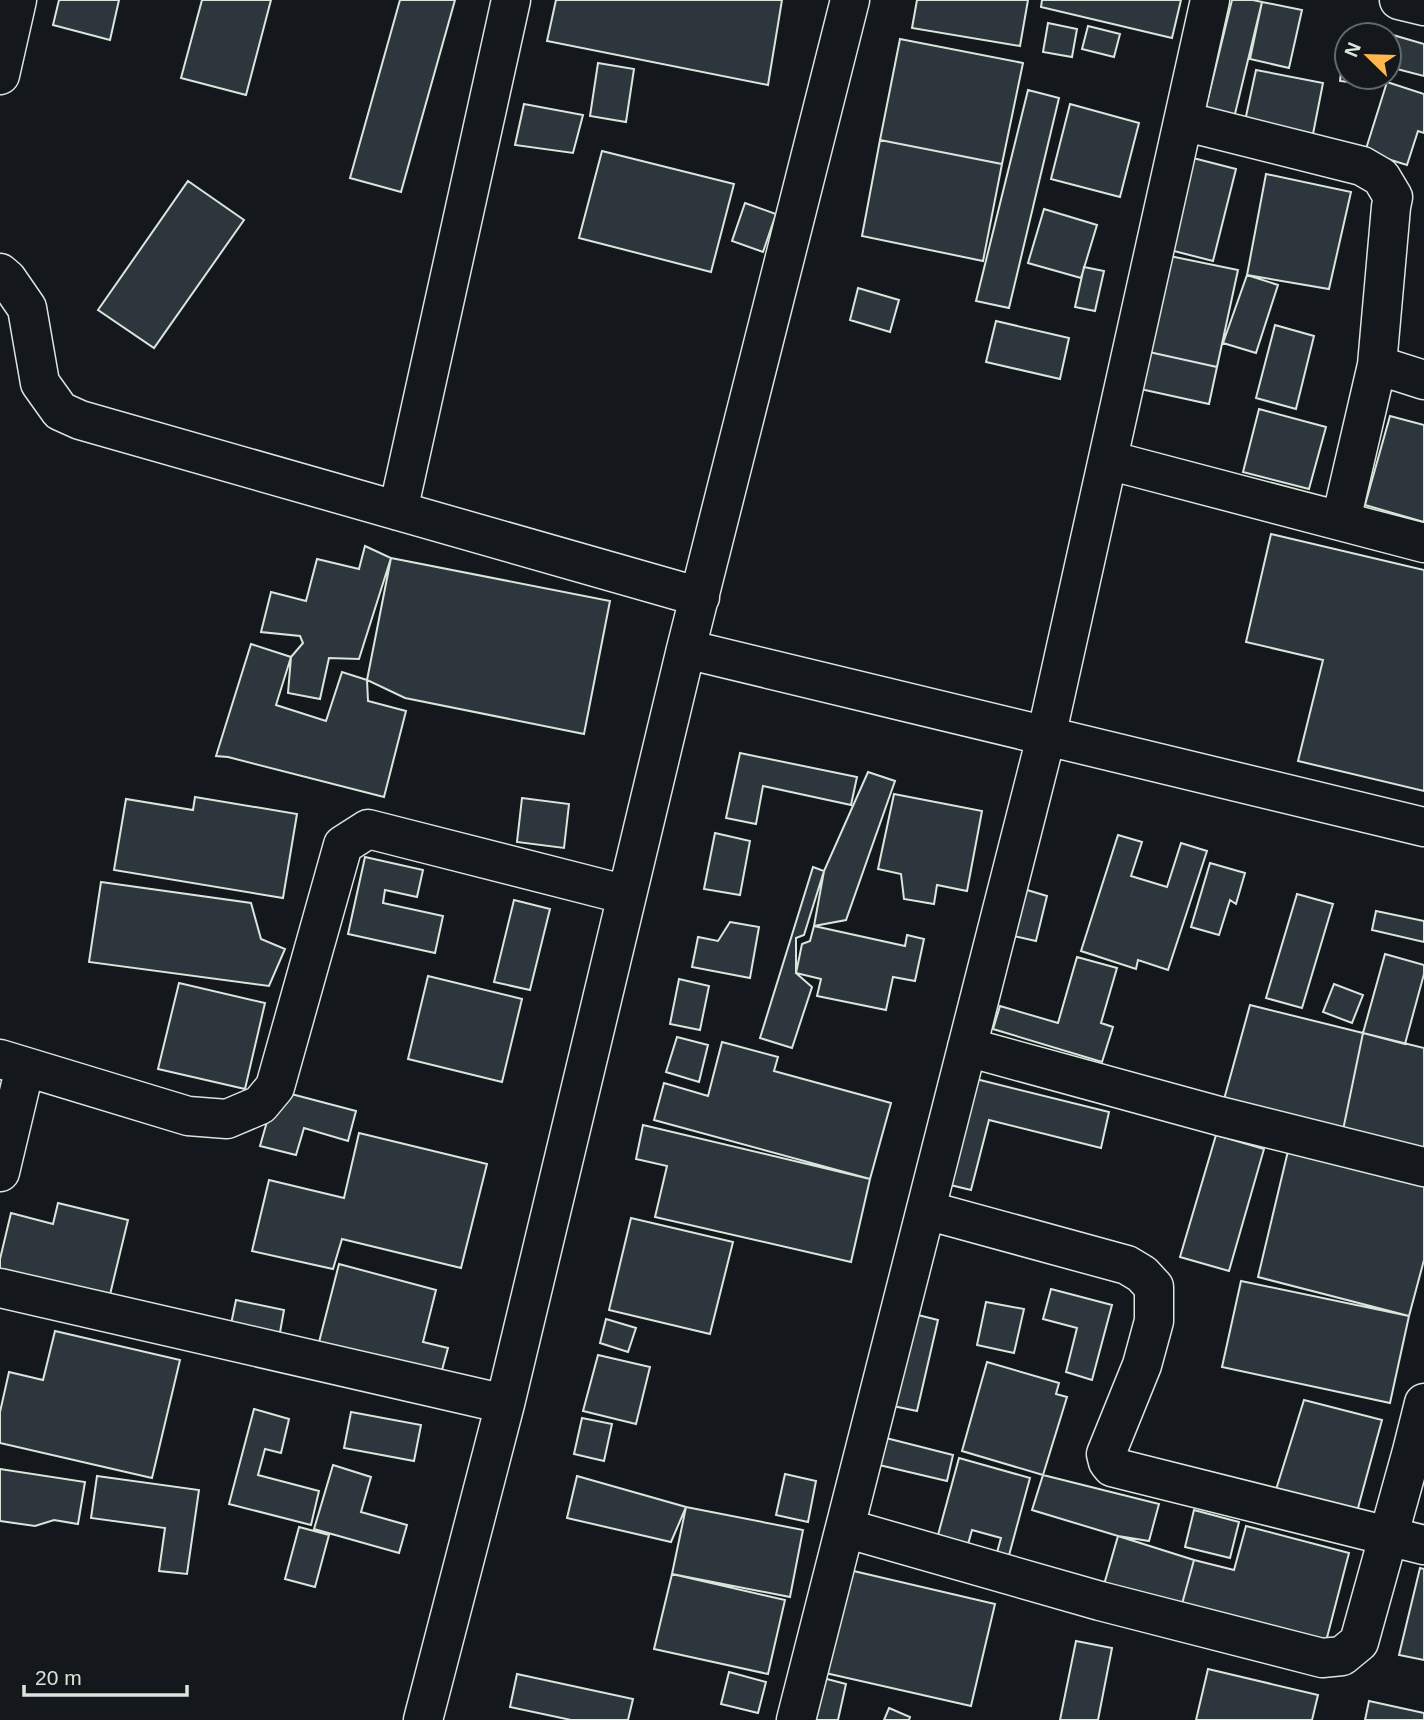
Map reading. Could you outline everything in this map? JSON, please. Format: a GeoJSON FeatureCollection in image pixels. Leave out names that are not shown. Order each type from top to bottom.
{"type":"FeatureCollection","features":[{"type":"Feature","properties":{"kind":"street"},"geometry":{"type":"LineString","coordinates":[[0,75],[17,0]]}},
{"type":"Feature","properties":{"kind":"street"},"geometry":{"type":"LineString","coordinates":[[398,511],[511,0]]}},
{"type":"Feature","properties":{"kind":"street"},"geometry":{"type":"LineString","coordinates":[[423,1720],[505,1404],[686,649],[850,0]]}},
{"type":"Feature","properties":{"kind":"street"},"geometry":{"type":"LineString","coordinates":[[796,1720],[1046,737],[1210,0]]}},
{"type":"Feature","properties":{"kind":"street"},"geometry":{"type":"LineString","coordinates":[[1399,0],[1424,6]]}},
{"type":"Feature","properties":{"kind":"street"},"geometry":{"type":"LineString","coordinates":[[1183,121],[1362,166],[1381,177],[1393,197],[1377,365],[1341,520]]}},
{"type":"Feature","properties":{"kind":"street"},"geometry":{"type":"LineString","coordinates":[[0,273],[27,308],[40,383],[60,411],[80,420],[700,597]]}},
{"type":"Feature","properties":{"kind":"street"},"geometry":{"type":"LineString","coordinates":[[1377,365],[1424,380]]}},
{"type":"Feature","properties":{"kind":"street"},"geometry":{"type":"LineString","coordinates":[[1108,460],[1424,543]]}},
{"type":"Feature","properties":{"kind":"street"},"geometry":{"type":"LineString","coordinates":[[686,649],[1424,827]]}},
{"type":"Feature","properties":{"kind":"street"},"geometry":{"type":"LineString","coordinates":[[0,1172],[13,1063],[188,1116],[227,1119],[260,1105],[275,1087],[344,845],[368,829],[627,895]]}},
{"type":"Feature","properties":{"kind":"street"},"geometry":{"type":"LineString","coordinates":[[967,1047],[1219,1116],[1424,1167]]}},
{"type":"Feature","properties":{"kind":"street"},"geometry":{"type":"LineString","coordinates":[[926,1210],[1127,1265],[1142,1274],[1154,1287],[1154,1321],[1142,1365],[1106,1454],[1112,1467],[1406,1541]]}},
{"type":"Feature","properties":{"kind":"street"},"geometry":{"type":"LineString","coordinates":[[0,1288],[505,1404]]}},
{"type":"Feature","properties":{"kind":"street"},"geometry":{"type":"LineString","coordinates":[[845,1528],[1100,1601],[1322,1658],[1342,1656],[1359,1642],[1406,1541],[1424,1403]]}},
{"type":"Feature","properties":{"kind":"building"},"geometry":{"type":"Polygon","coordinates":[[[59,0],[119,0],[110,40],[53,25],[59,0]]]}},
{"type":"Feature","properties":{"kind":"building"},"geometry":{"type":"Polygon","coordinates":[[[202,0],[271,0],[246,95],[181,78],[202,0]]]}},
{"type":"Feature","properties":{"kind":"building"},"geometry":{"type":"Polygon","coordinates":[[[400,0],[455,0],[401,192],[350,178],[400,0]]]}},
{"type":"Feature","properties":{"kind":"building"},"geometry":{"type":"Polygon","coordinates":[[[556,0],[782,0],[768,85],[547,41],[556,0]]]}},
{"type":"Feature","properties":{"kind":"building"},"geometry":{"type":"Polygon","coordinates":[[[917,0],[1028,0],[1020,46],[912,28],[917,0]]]}},
{"type":"Feature","properties":{"kind":"building"},"geometry":{"type":"Polygon","coordinates":[[[1042,0],[1181,0],[1172,38],[1041,7],[1042,0]]]}},
{"type":"Feature","properties":{"kind":"building"},"geometry":{"type":"Polygon","coordinates":[[[1232,0],[1262,2],[1234,118],[1205,111],[1232,0]]]}},
{"type":"Feature","properties":{"kind":"building"},"geometry":{"type":"Polygon","coordinates":[[[1262,2],[1302,10],[1289,68],[1250,59],[1262,2]]]}},
{"type":"Feature","properties":{"kind":"building"},"geometry":{"type":"Polygon","coordinates":[[[1048,23],[1077,29],[1072,57],[1043,52],[1048,23]]]}},
{"type":"Feature","properties":{"kind":"building"},"geometry":{"type":"Polygon","coordinates":[[[1088,26],[1120,34],[1114,57],[1082,49],[1088,26]]]}},
{"type":"Feature","properties":{"kind":"building"},"geometry":{"type":"Polygon","coordinates":[[[1403,38],[1424,44],[1424,76],[1403,71],[1403,38]]]}},
{"type":"Feature","properties":{"kind":"building"},"geometry":{"type":"Polygon","coordinates":[[[900,39],[1023,63],[1002,164],[880,140],[900,39]]]}},
{"type":"Feature","properties":{"kind":"building"},"geometry":{"type":"Polygon","coordinates":[[[598,63],[634,69],[626,122],[590,116],[598,63]]]}},
{"type":"Feature","properties":{"kind":"building"},"geometry":{"type":"Polygon","coordinates":[[[1256,70],[1323,83],[1313,134],[1245,121],[1256,70]]]}},
{"type":"Feature","properties":{"kind":"building"},"geometry":{"type":"Polygon","coordinates":[[[1403,87],[1424,94],[1424,133],[1418,131],[1407,165],[1365,152],[1384,91],[1403,91],[1403,87]]]}},
{"type":"Feature","properties":{"kind":"building"},"geometry":{"type":"Polygon","coordinates":[[[1028,90],[1059,98],[1009,308],[976,301],[1028,90]]]}},
{"type":"Feature","properties":{"kind":"building"},"geometry":{"type":"Polygon","coordinates":[[[524,104],[583,115],[573,153],[515,145],[524,104]]]}},
{"type":"Feature","properties":{"kind":"building"},"geometry":{"type":"Polygon","coordinates":[[[1070,104],[1139,123],[1120,197],[1051,179],[1070,104]]]}},
{"type":"Feature","properties":{"kind":"building"},"geometry":{"type":"Polygon","coordinates":[[[880,140],[1002,164],[983,261],[862,236],[880,140]]]}},
{"type":"Feature","properties":{"kind":"building"},"geometry":{"type":"Polygon","coordinates":[[[602,151],[734,184],[711,272],[579,238],[602,151]]]}},
{"type":"Feature","properties":{"kind":"building"},"geometry":{"type":"Polygon","coordinates":[[[1193,158],[1236,169],[1213,261],[1170,250],[1193,158]]]}},
{"type":"Feature","properties":{"kind":"building"},"geometry":{"type":"Polygon","coordinates":[[[1266,174],[1351,192],[1329,289],[1247,275],[1266,174]]]}},
{"type":"Feature","properties":{"kind":"building"},"geometry":{"type":"Polygon","coordinates":[[[188,181],[244,220],[154,348],[98,310],[188,181]]]}},
{"type":"Feature","properties":{"kind":"building"},"geometry":{"type":"Polygon","coordinates":[[[745,203],[776,214],[763,252],[732,241],[745,203]]]}},
{"type":"Feature","properties":{"kind":"building"},"geometry":{"type":"Polygon","coordinates":[[[1044,209],[1097,225],[1081,278],[1028,263],[1044,209]]]}},
{"type":"Feature","properties":{"kind":"building"},"geometry":{"type":"Polygon","coordinates":[[[1160,254],[1238,270],[1217,367],[1140,350],[1160,254]]]}},
{"type":"Feature","properties":{"kind":"building"},"geometry":{"type":"Polygon","coordinates":[[[1084,267],[1104,271],[1095,311],[1075,307],[1084,267]]]}},
{"type":"Feature","properties":{"kind":"building"},"geometry":{"type":"Polygon","coordinates":[[[1247,275],[1278,285],[1256,353],[1223,343],[1247,275]]]}},
{"type":"Feature","properties":{"kind":"building"},"geometry":{"type":"Polygon","coordinates":[[[858,288],[899,300],[890,332],[850,320],[858,288]]]}},
{"type":"Feature","properties":{"kind":"building"},"geometry":{"type":"Polygon","coordinates":[[[996,321],[1069,338],[1060,379],[986,362],[996,321]]]}},
{"type":"Feature","properties":{"kind":"building"},"geometry":{"type":"Polygon","coordinates":[[[1275,325],[1314,336],[1296,409],[1256,398],[1275,325]]]}},
{"type":"Feature","properties":{"kind":"building"},"geometry":{"type":"Polygon","coordinates":[[[1140,350],[1217,367],[1209,404],[1131,387],[1140,350]]]}},
{"type":"Feature","properties":{"kind":"building"},"geometry":{"type":"Polygon","coordinates":[[[1259,409],[1326,427],[1309,489],[1243,472],[1259,409]]]}},
{"type":"Feature","properties":{"kind":"building"},"geometry":{"type":"Polygon","coordinates":[[[1390,416],[1424,425],[1424,522],[1365,505],[1390,416]]]}},
{"type":"Feature","properties":{"kind":"building"},"geometry":{"type":"Polygon","coordinates":[[[1271,534],[1424,570],[1424,791],[1298,761],[1323,660],[1246,642],[1271,534]]]}},
{"type":"Feature","properties":{"kind":"building"},"geometry":{"type":"Polygon","coordinates":[[[365,546],[391,558],[359,659],[329,658],[320,699],[288,693],[291,657],[303,643],[300,636],[261,632],[271,592],[306,601],[317,559],[359,569],[365,546]]]}},
{"type":"Feature","properties":{"kind":"building"},"geometry":{"type":"Polygon","coordinates":[[[391,558],[610,601],[584,734],[405,698],[367,680],[391,558]]]}},
{"type":"Feature","properties":{"kind":"building"},"geometry":{"type":"Polygon","coordinates":[[[251,644],[291,657],[276,705],[326,721],[342,672],[367,680],[368,701],[406,711],[384,797],[216,756],[251,644]]]}},
{"type":"Feature","properties":{"kind":"building"},"geometry":{"type":"Polygon","coordinates":[[[740,753],[857,777],[851,805],[763,786],[756,824],[726,818],[740,753]]]}},
{"type":"Feature","properties":{"kind":"building"},"geometry":{"type":"Polygon","coordinates":[[[868,772],[895,781],[846,920],[814,926],[824,871],[868,772]]]}},
{"type":"Feature","properties":{"kind":"building"},"geometry":{"type":"Polygon","coordinates":[[[894,794],[982,811],[967,891],[937,885],[934,904],[904,899],[901,874],[878,869],[894,794]]]}},
{"type":"Feature","properties":{"kind":"building"},"geometry":{"type":"Polygon","coordinates":[[[195,797],[297,814],[283,898],[114,870],[126,799],[193,810],[195,797]]]}},
{"type":"Feature","properties":{"kind":"building"},"geometry":{"type":"Polygon","coordinates":[[[522,798],[569,804],[564,848],[517,842],[522,798]]]}},
{"type":"Feature","properties":{"kind":"building"},"geometry":{"type":"Polygon","coordinates":[[[715,833],[750,841],[740,895],[704,889],[715,833]]]}},
{"type":"Feature","properties":{"kind":"building"},"geometry":{"type":"Polygon","coordinates":[[[1118,835],[1142,842],[1131,876],[1167,887],[1181,843],[1207,851],[1168,970],[1138,960],[1136,969],[1081,951],[1118,835]]]}},
{"type":"Feature","properties":{"kind":"building"},"geometry":{"type":"Polygon","coordinates":[[[365,857],[423,870],[417,897],[385,890],[383,903],[443,916],[435,953],[348,934],[365,857]]]}},
{"type":"Feature","properties":{"kind":"building"},"geometry":{"type":"Polygon","coordinates":[[[1210,863],[1245,873],[1236,904],[1230,900],[1219,935],[1191,927],[1210,863]]]}},
{"type":"Feature","properties":{"kind":"building"},"geometry":{"type":"Polygon","coordinates":[[[813,867],[824,871],[804,935],[796,938],[796,973],[812,987],[792,1048],[760,1038],[813,867]]]}},
{"type":"Feature","properties":{"kind":"building"},"geometry":{"type":"Polygon","coordinates":[[[101,882],[251,903],[261,939],[285,949],[269,986],[89,962],[101,882]]]}},
{"type":"Feature","properties":{"kind":"building"},"geometry":{"type":"Polygon","coordinates":[[[1017,887],[1047,896],[1036,941],[1005,934],[1017,887]]]}},
{"type":"Feature","properties":{"kind":"building"},"geometry":{"type":"Polygon","coordinates":[[[1297,894],[1333,904],[1302,1008],[1266,998],[1297,894]]]}},
{"type":"Feature","properties":{"kind":"building"},"geometry":{"type":"Polygon","coordinates":[[[514,900],[550,909],[530,990],[494,982],[514,900]]]}},
{"type":"Feature","properties":{"kind":"building"},"geometry":{"type":"Polygon","coordinates":[[[1376,911],[1424,921],[1424,942],[1372,930],[1376,911]]]}},
{"type":"Feature","properties":{"kind":"building"},"geometry":{"type":"Polygon","coordinates":[[[730,922],[759,927],[750,978],[692,967],[698,937],[718,941],[730,922]]]}},
{"type":"Feature","properties":{"kind":"building"},"geometry":{"type":"Polygon","coordinates":[[[814,926],[905,946],[907,935],[924,939],[915,981],[893,977],[886,1010],[817,996],[821,979],[796,973],[802,944],[810,941],[814,926]]]}},
{"type":"Feature","properties":{"kind":"building"},"geometry":{"type":"Polygon","coordinates":[[[1385,954],[1424,965],[1424,974],[1405,1044],[1363,1033],[1385,954]]]}},
{"type":"Feature","properties":{"kind":"building"},"geometry":{"type":"Polygon","coordinates":[[[1077,957],[1117,968],[1101,1023],[1113,1027],[1102,1062],[993,1029],[1000,1006],[1058,1023],[1077,957]]]}},
{"type":"Feature","properties":{"kind":"building"},"geometry":{"type":"Polygon","coordinates":[[[428,976],[522,999],[502,1082],[408,1059],[428,976]]]}},
{"type":"Feature","properties":{"kind":"building"},"geometry":{"type":"Polygon","coordinates":[[[679,979],[709,986],[700,1030],[670,1024],[679,979]]]}},
{"type":"Feature","properties":{"kind":"building"},"geometry":{"type":"Polygon","coordinates":[[[179,983],[265,1003],[245,1089],[158,1069],[179,983]]]}},
{"type":"Feature","properties":{"kind":"building"},"geometry":{"type":"Polygon","coordinates":[[[1334,984],[1363,995],[1352,1023],[1323,1012],[1334,984]]]}},
{"type":"Feature","properties":{"kind":"building"},"geometry":{"type":"Polygon","coordinates":[[[1250,1005],[1363,1033],[1342,1135],[1223,1103],[1250,1005]]]}},
{"type":"Feature","properties":{"kind":"building"},"geometry":{"type":"Polygon","coordinates":[[[1363,1033],[1424,1048],[1424,1153],[1342,1135],[1363,1033]]]}},
{"type":"Feature","properties":{"kind":"building"},"geometry":{"type":"Polygon","coordinates":[[[677,1037],[708,1045],[699,1082],[666,1072],[677,1037]]]}},
{"type":"Feature","properties":{"kind":"building"},"geometry":{"type":"Polygon","coordinates":[[[722,1042],[778,1057],[774,1071],[891,1103],[870,1179],[654,1120],[664,1083],[708,1096],[722,1042]]]}},
{"type":"Feature","properties":{"kind":"building"},"geometry":{"type":"Polygon","coordinates":[[[968,1077],[1109,1112],[1101,1148],[989,1120],[971,1190],[942,1183],[968,1077]]]}},
{"type":"Feature","properties":{"kind":"building"},"geometry":{"type":"Polygon","coordinates":[[[276,1090],[356,1111],[348,1141],[304,1128],[296,1155],[260,1146],[276,1090]]]}},
{"type":"Feature","properties":{"kind":"building"},"geometry":{"type":"Polygon","coordinates":[[[643,1125],[870,1179],[851,1262],[655,1217],[667,1166],[636,1159],[643,1125]]]}},
{"type":"Feature","properties":{"kind":"building"},"geometry":{"type":"Polygon","coordinates":[[[359,1133],[487,1164],[461,1268],[342,1239],[333,1269],[252,1251],[269,1180],[344,1198],[359,1133]]]}},
{"type":"Feature","properties":{"kind":"building"},"geometry":{"type":"Polygon","coordinates":[[[1216,1135],[1264,1149],[1229,1271],[1180,1257],[1216,1135]]]}},
{"type":"Feature","properties":{"kind":"building"},"geometry":{"type":"Polygon","coordinates":[[[1288,1151],[1424,1183],[1424,1260],[1409,1316],[1258,1277],[1288,1151]]]}},
{"type":"Feature","properties":{"kind":"building"},"geometry":{"type":"Polygon","coordinates":[[[58,1203],[128,1220],[108,1303],[0,1277],[0,1259],[11,1213],[53,1224],[58,1203]]]}},
{"type":"Feature","properties":{"kind":"building"},"geometry":{"type":"Polygon","coordinates":[[[631,1218],[733,1242],[710,1334],[609,1310],[631,1218]]]}},
{"type":"Feature","properties":{"kind":"building"},"geometry":{"type":"Polygon","coordinates":[[[339,1264],[436,1290],[423,1342],[448,1348],[439,1381],[317,1350],[339,1264]]]}},
{"type":"Feature","properties":{"kind":"building"},"geometry":{"type":"Polygon","coordinates":[[[1241,1281],[1409,1316],[1390,1403],[1222,1367],[1241,1281]]]}},
{"type":"Feature","properties":{"kind":"building"},"geometry":{"type":"Polygon","coordinates":[[[1051,1289],[1112,1305],[1092,1380],[1066,1372],[1077,1328],[1043,1319],[1051,1289]]]}},
{"type":"Feature","properties":{"kind":"building"},"geometry":{"type":"Polygon","coordinates":[[[236,1300],[284,1310],[279,1338],[230,1329],[236,1300]]]}},
{"type":"Feature","properties":{"kind":"building"},"geometry":{"type":"Polygon","coordinates":[[[986,1302],[1024,1309],[1014,1353],[977,1345],[986,1302]]]}},
{"type":"Feature","properties":{"kind":"building"},"geometry":{"type":"Polygon","coordinates":[[[914,1314],[938,1320],[917,1411],[893,1406],[914,1314]]]}},
{"type":"Feature","properties":{"kind":"building"},"geometry":{"type":"Polygon","coordinates":[[[606,1319],[636,1328],[628,1352],[600,1343],[606,1319]]]}},
{"type":"Feature","properties":{"kind":"building"},"geometry":{"type":"Polygon","coordinates":[[[55,1331],[180,1360],[152,1478],[0,1443],[0,1412],[9,1372],[43,1380],[55,1331]]]}},
{"type":"Feature","properties":{"kind":"building"},"geometry":{"type":"Polygon","coordinates":[[[598,1355],[650,1367],[636,1424],[583,1411],[598,1355]]]}},
{"type":"Feature","properties":{"kind":"building"},"geometry":{"type":"Polygon","coordinates":[[[987,1362],[1059,1383],[1056,1394],[1067,1397],[1043,1475],[962,1451],[987,1362]]]}},
{"type":"Feature","properties":{"kind":"building"},"geometry":{"type":"Polygon","coordinates":[[[1304,1400],[1382,1420],[1355,1519],[1274,1496],[1304,1400]]]}},
{"type":"Feature","properties":{"kind":"building"},"geometry":{"type":"Polygon","coordinates":[[[254,1409],[289,1419],[281,1453],[265,1449],[258,1475],[319,1491],[311,1525],[229,1504],[254,1409]]]}},
{"type":"Feature","properties":{"kind":"building"},"geometry":{"type":"Polygon","coordinates":[[[351,1412],[421,1425],[414,1461],[344,1448],[351,1412]]]}},
{"type":"Feature","properties":{"kind":"building"},"geometry":{"type":"Polygon","coordinates":[[[582,1418],[612,1424],[604,1461],[574,1454],[582,1418]]]}},
{"type":"Feature","properties":{"kind":"building"},"geometry":{"type":"Polygon","coordinates":[[[886,1438],[953,1455],[947,1481],[879,1465],[886,1438]]]}},
{"type":"Feature","properties":{"kind":"building"},"geometry":{"type":"Polygon","coordinates":[[[959,1458],[1030,1478],[1008,1559],[996,1556],[1001,1538],[972,1530],[965,1555],[935,1546],[959,1458]]]}},
{"type":"Feature","properties":{"kind":"building"},"geometry":{"type":"Polygon","coordinates":[[[333,1465],[371,1477],[361,1512],[407,1525],[399,1553],[314,1529],[333,1465]]]}},
{"type":"Feature","properties":{"kind":"building"},"geometry":{"type":"Polygon","coordinates":[[[0,1469],[85,1482],[78,1524],[54,1520],[35,1526],[0,1521],[0,1469]]]}},
{"type":"Feature","properties":{"kind":"building"},"geometry":{"type":"Polygon","coordinates":[[[785,1474],[816,1481],[808,1522],[776,1515],[785,1474]]]}},
{"type":"Feature","properties":{"kind":"building"},"geometry":{"type":"Polygon","coordinates":[[[1043,1475],[1159,1504],[1149,1541],[1118,1536],[1032,1510],[1043,1475]]]}},
{"type":"Feature","properties":{"kind":"building"},"geometry":{"type":"Polygon","coordinates":[[[97,1476],[199,1490],[187,1574],[159,1571],[165,1528],[91,1518],[97,1476]]]}},
{"type":"Feature","properties":{"kind":"building"},"geometry":{"type":"Polygon","coordinates":[[[577,1476],[686,1507],[671,1542],[567,1518],[577,1476]]]}},
{"type":"Feature","properties":{"kind":"building"},"geometry":{"type":"Polygon","coordinates":[[[686,1507],[803,1530],[790,1597],[672,1574],[686,1507]]]}},
{"type":"Feature","properties":{"kind":"building"},"geometry":{"type":"Polygon","coordinates":[[[1194,1510],[1239,1522],[1230,1558],[1185,1547],[1194,1510]]]}},
{"type":"Feature","properties":{"kind":"building"},"geometry":{"type":"Polygon","coordinates":[[[1246,1526],[1349,1553],[1323,1653],[1179,1615],[1194,1560],[1234,1570],[1246,1526]]]}},
{"type":"Feature","properties":{"kind":"building"},"geometry":{"type":"Polygon","coordinates":[[[299,1527],[329,1535],[315,1587],[285,1579],[299,1527]]]}},
{"type":"Feature","properties":{"kind":"building"},"geometry":{"type":"Polygon","coordinates":[[[1118,1536],[1194,1560],[1179,1615],[1101,1595],[1118,1536]]]}},
{"type":"Feature","properties":{"kind":"building"},"geometry":{"type":"Polygon","coordinates":[[[1420,1568],[1424,1569],[1424,1660],[1399,1655],[1420,1568]]]}},
{"type":"Feature","properties":{"kind":"building"},"geometry":{"type":"Polygon","coordinates":[[[845,1569],[995,1604],[971,1706],[821,1672],[845,1569]]]}},
{"type":"Feature","properties":{"kind":"building"},"geometry":{"type":"Polygon","coordinates":[[[672,1574],[785,1600],[768,1674],[654,1649],[672,1574]]]}},
{"type":"Feature","properties":{"kind":"building"},"geometry":{"type":"Polygon","coordinates":[[[1076,1641],[1112,1648],[1098,1720],[1060,1720],[1076,1641]]]}},
{"type":"Feature","properties":{"kind":"building"},"geometry":{"type":"Polygon","coordinates":[[[1208,1669],[1318,1695],[1312,1720],[1196,1720],[1208,1669]]]}},
{"type":"Feature","properties":{"kind":"building"},"geometry":{"type":"Polygon","coordinates":[[[729,1672],[766,1682],[758,1713],[721,1704],[729,1672]]]}},
{"type":"Feature","properties":{"kind":"building"},"geometry":{"type":"Polygon","coordinates":[[[517,1674],[633,1699],[628,1720],[571,1720],[510,1707],[517,1674]]]}},
{"type":"Feature","properties":{"kind":"building"},"geometry":{"type":"Polygon","coordinates":[[[823,1678],[846,1684],[838,1720],[813,1720],[823,1678]]]}},
{"type":"Feature","properties":{"kind":"building"},"geometry":{"type":"Polygon","coordinates":[[[1369,1701],[1424,1713],[1424,1720],[1365,1720],[1369,1701]]]}},
{"type":"Feature","properties":{"kind":"building"},"geometry":{"type":"Polygon","coordinates":[[[889,1708],[910,1717],[909,1720],[884,1720],[889,1708]]]}}]}
